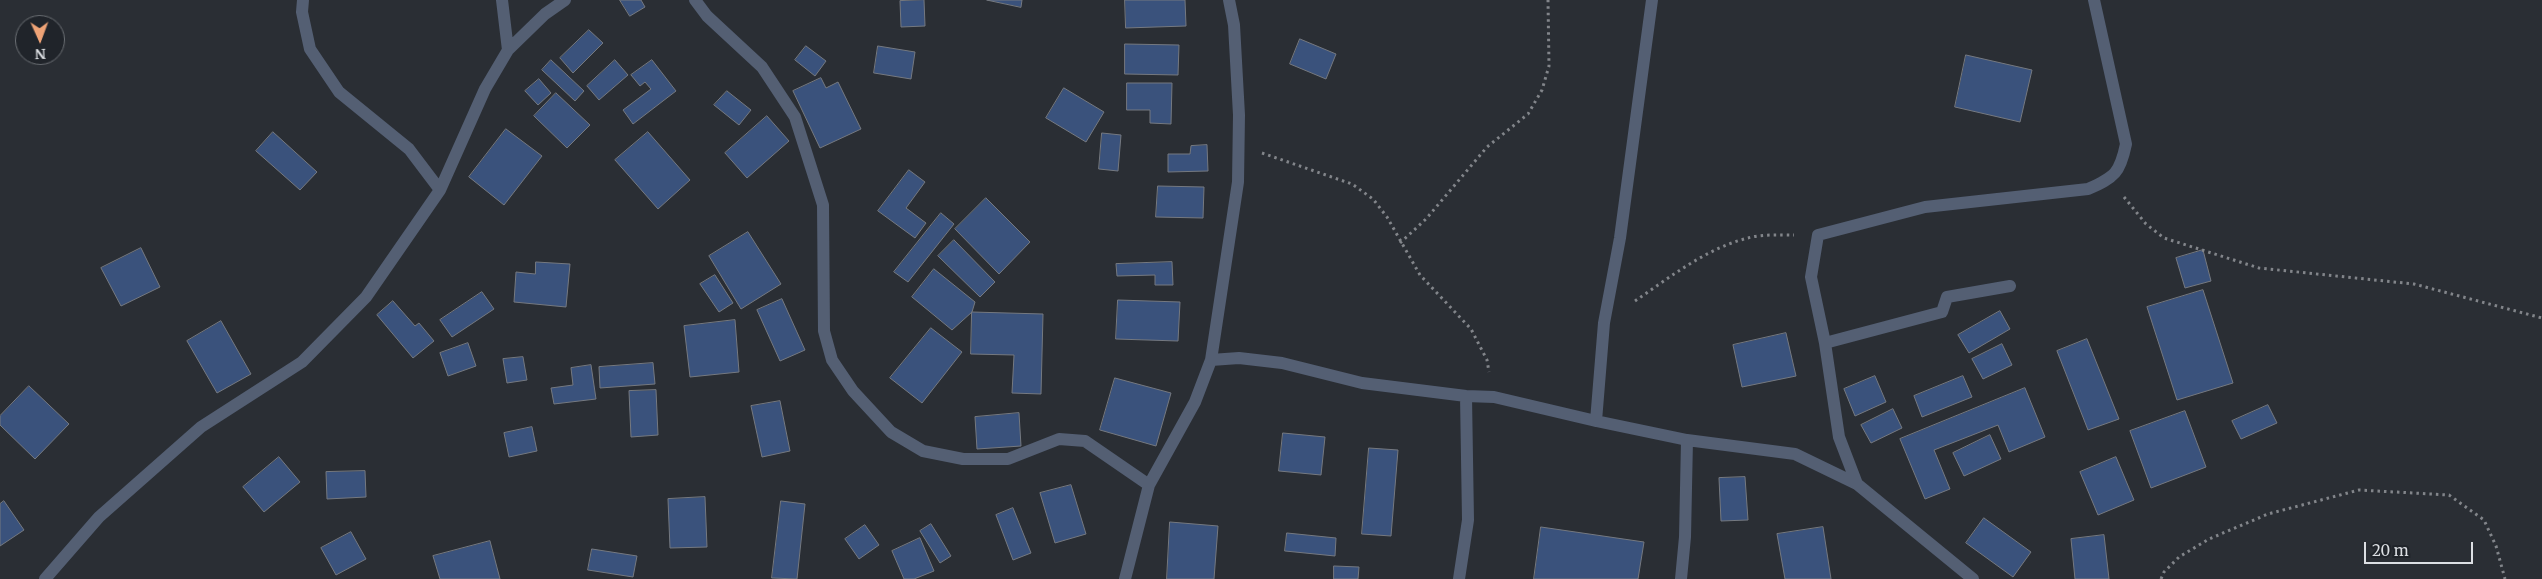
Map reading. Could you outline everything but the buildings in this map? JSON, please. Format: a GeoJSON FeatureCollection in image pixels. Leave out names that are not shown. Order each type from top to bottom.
{"type":"FeatureCollection","features":[{"type":"Feature","properties":{"kind":"street"},"geometry":{"type":"LineString","coordinates":[[303,0],[302,12],[310,49],[339,92],[409,149],[440,190]]}},
{"type":"Feature","properties":{"kind":"street"},"geometry":{"type":"LineString","coordinates":[[502,0],[508,50]]}},
{"type":"Feature","properties":{"kind":"street"},"geometry":{"type":"LineString","coordinates":[[44,579],[99,517],[202,427],[302,362],[366,297],[440,190],[485,89],[508,50],[545,14],[565,0]]}},
{"type":"Feature","properties":{"kind":"street"},"geometry":{"type":"LineString","coordinates":[[695,0],[707,16],[762,67],[795,117],[823,205],[824,332],[832,360],[853,391],[891,432],[924,451],[963,459],[1008,459],[1059,440],[1085,441],[1149,485]]}},
{"type":"Feature","properties":{"kind":"street"},"geometry":{"type":"LineString","coordinates":[[1125,579],[1149,485],[1195,402],[1210,360],[1238,182],[1234,25],[1229,0]]}},
{"type":"Feature","properties":{"kind":"street"},"geometry":{"type":"LineString","coordinates":[[1596,421],[1604,323],[1620,238],[1652,0]]}},
{"type":"Feature","properties":{"kind":"street"},"geometry":{"type":"LineString","coordinates":[[1857,484],[1839,437],[1825,343],[1811,277],[1818,235],[1925,207],[2088,188],[2110,179],[2121,166],[2126,144],[2094,0]]}},
{"type":"Feature","properties":{"kind":"street"},"geometry":{"type":"LineString","coordinates":[[1825,343],[1942,312],[1947,297],[2010,286]]}},
{"type":"Feature","properties":{"kind":"street"},"geometry":{"type":"LineString","coordinates":[[1210,360],[1239,358],[1282,363],[1362,383],[1466,396],[1494,397],[1687,440],[1795,454],[1857,484],[1973,579]]}},
{"type":"Feature","properties":{"kind":"street"},"geometry":{"type":"LineString","coordinates":[[1459,579],[1468,520],[1466,396]]}},
{"type":"Feature","properties":{"kind":"street"},"geometry":{"type":"LineString","coordinates":[[1682,579],[1687,440]]}},
{"type":"Feature","properties":{"kind":"path"},"geometry":{"type":"LineString","coordinates":[[1400,243],[1426,219],[1487,147],[1528,114],[1537,98],[1549,66],[1548,0]]}},
{"type":"Feature","properties":{"kind":"path"},"geometry":{"type":"LineString","coordinates":[[1238,144],[1352,184],[1372,199],[1387,217],[1400,243],[1420,275],[1471,329],[1487,360],[1494,397]]}},
{"type":"Feature","properties":{"kind":"path"},"geometry":{"type":"LineString","coordinates":[[2121,166],[2125,200],[2146,224],[2164,238],[2259,268],[2414,284],[2542,318]]}},
{"type":"Feature","properties":{"kind":"path"},"geometry":{"type":"LineString","coordinates":[[1604,323],[1682,269],[1740,241],[1748,238],[1781,235],[1818,235]]}},
{"type":"Feature","properties":{"kind":"path"},"geometry":{"type":"LineString","coordinates":[[2161,579],[2164,572],[2178,557],[2209,539],[2268,514],[2359,490],[2449,495],[2484,520],[2496,546],[2505,579]]}}]}
